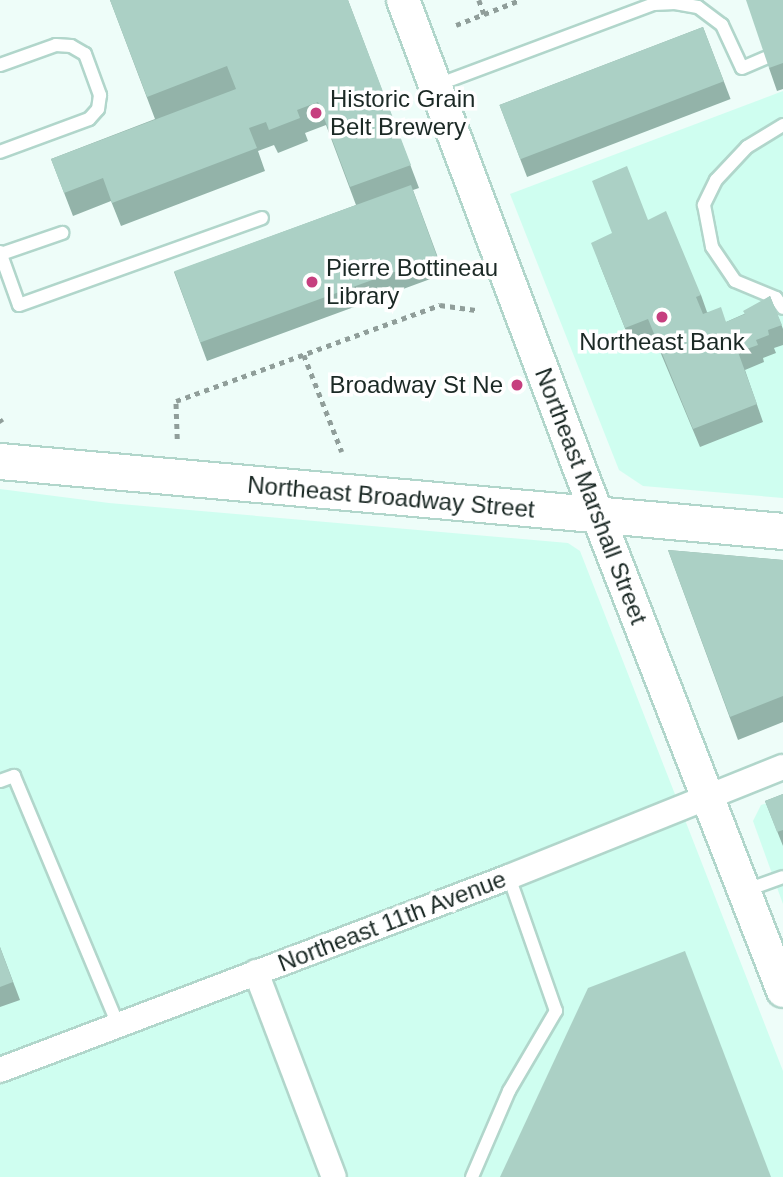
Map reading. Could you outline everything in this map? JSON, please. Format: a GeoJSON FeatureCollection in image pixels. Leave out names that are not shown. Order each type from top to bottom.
{"type":"FeatureCollection","features":[{"type":"Feature","properties":{"kind":"main road","name":"Northeast Broadway Street"},"geometry":{"type":"LineString","coordinates":[[0,461],[783,531]]}},
{"type":"Feature","properties":{"kind":"street","name":"Northeast Marshall Street"},"geometry":{"type":"LineString","coordinates":[[403,0],[598,516],[783,991]]}},
{"type":"Feature","properties":{"kind":"street","name":"Northeast 11th Avenue"},"geometry":{"type":"LineString","coordinates":[[0,1070],[509,877],[783,767]]}},
{"type":"Feature","properties":{"kind":"street"},"geometry":{"type":"LineString","coordinates":[[256,972],[334,1177]]}},
{"type":"Feature","properties":{"kind":"lane"},"geometry":{"type":"LineString","coordinates":[[437,86],[654,4],[675,2],[698,7],[722,25],[742,68],[766,58]]}},
{"type":"Feature","properties":{"kind":"lane"},"geometry":{"type":"LineString","coordinates":[[0,65],[56,45],[71,46],[85,54],[100,95],[99,108],[89,119],[0,152]]}},
{"type":"Feature","properties":{"kind":"lane"},"geometry":{"type":"LineString","coordinates":[[783,125],[747,147],[716,180],[704,205],[712,247],[735,281],[776,298],[783,308]]}},
{"type":"Feature","properties":{"kind":"lane"},"geometry":{"type":"LineString","coordinates":[[62,233],[0,253],[19,305],[262,218]]}},
{"type":"Feature","properties":{"kind":"lane"},"geometry":{"type":"LineString","coordinates":[[0,781],[14,776],[118,1025]]}},
{"type":"Feature","properties":{"kind":"lane"},"geometry":{"type":"LineString","coordinates":[[472,1177],[509,1091],[556,1011],[509,877]]}},
{"type":"Feature","properties":{"kind":"lane"},"geometry":{"type":"LineString","coordinates":[[744,891],[783,877]]}},
{"type":"Feature","properties":{"kind":"path"},"geometry":{"type":"LineString","coordinates":[[479,0],[484,14]]}},
{"type":"Feature","properties":{"kind":"path"},"geometry":{"type":"LineString","coordinates":[[456,25],[520,0]]}},
{"type":"Feature","properties":{"kind":"path"},"geometry":{"type":"LineString","coordinates":[[177,439],[176,401],[440,305],[476,310]]}},
{"type":"Feature","properties":{"kind":"path"},"geometry":{"type":"LineString","coordinates":[[304,355],[342,452]]}},
{"type":"Feature","properties":{"kind":"shaded area"},"geometry":{"type":"Polygon","coordinates":[[[783,91],[783,498],[643,486],[619,470],[510,194],[783,91]]]}},
{"type":"Feature","properties":{"kind":"shaded area"},"geometry":{"type":"Polygon","coordinates":[[[0,489],[109,503],[568,543],[580,551],[783,1071],[783,1177],[0,1177],[0,489]]]}},
{"type":"Feature","properties":{"kind":"shaded area"},"geometry":{"type":"Polygon","coordinates":[[[783,797],[783,904],[753,821],[761,805],[783,797]]]}},
{"type":"Feature","properties":{"kind":"building","name":"Historic Grain Belt Brewery"},"geometry":{"type":"Polygon","coordinates":[[[110,0],[348,0],[411,165],[350,187],[318,102],[297,110],[300,118],[269,130],[266,122],[249,128],[257,148],[112,203],[103,178],[64,193],[51,159],[236,89],[227,66],[147,97],[110,0]]]}},
{"type":"Feature","properties":{"kind":"building"},"geometry":{"type":"Polygon","coordinates":[[[746,0],[783,0],[783,63],[769,68],[746,0]]]}},
{"type":"Feature","properties":{"kind":"building"},"geometry":{"type":"Polygon","coordinates":[[[703,27],[724,81],[520,159],[499,105],[703,27]]]}},
{"type":"Feature","properties":{"kind":"building","name":"Northeast Bank"},"geometry":{"type":"Polygon","coordinates":[[[627,166],[648,220],[666,211],[701,295],[696,297],[703,314],[721,307],[726,322],[745,314],[743,311],[770,296],[782,325],[768,330],[769,335],[756,340],[758,345],[738,352],[757,404],[693,429],[648,319],[625,328],[591,243],[612,233],[592,181],[627,166]]]}},
{"type":"Feature","properties":{"kind":"building","name":"Pierre Bottineau Library"},"geometry":{"type":"Polygon","coordinates":[[[411,185],[437,256],[200,343],[174,271],[411,185]]]}},
{"type":"Feature","properties":{"kind":"building"},"geometry":{"type":"Polygon","coordinates":[[[668,550],[783,560],[783,696],[730,717],[668,550]]]}},
{"type":"Feature","properties":{"kind":"building"},"geometry":{"type":"Polygon","coordinates":[[[783,794],[783,830],[777,832],[765,801],[783,794]]]}},
{"type":"Feature","properties":{"kind":"building"},"geometry":{"type":"Polygon","coordinates":[[[0,947],[13,982],[0,987],[0,947]]]}},
{"type":"Feature","properties":{"kind":"building"},"geometry":{"type":"Polygon","coordinates":[[[685,951],[771,1177],[500,1177],[588,988],[685,951]]]}},
{"type":"Feature","properties":{"kind":"place","name":"Historic Grain Belt Brewery"},"geometry":{"type":"Point","coordinates":[316,113]}},
{"type":"Feature","properties":{"kind":"place","name":"Pierre Bottineau Library"},"geometry":{"type":"Point","coordinates":[312,282]}},
{"type":"Feature","properties":{"kind":"place","name":"Northeast Bank"},"geometry":{"type":"Point","coordinates":[662,317]}},
{"type":"Feature","properties":{"kind":"place","name":"Broadway St Ne"},"geometry":{"type":"Point","coordinates":[517,385]}}]}
